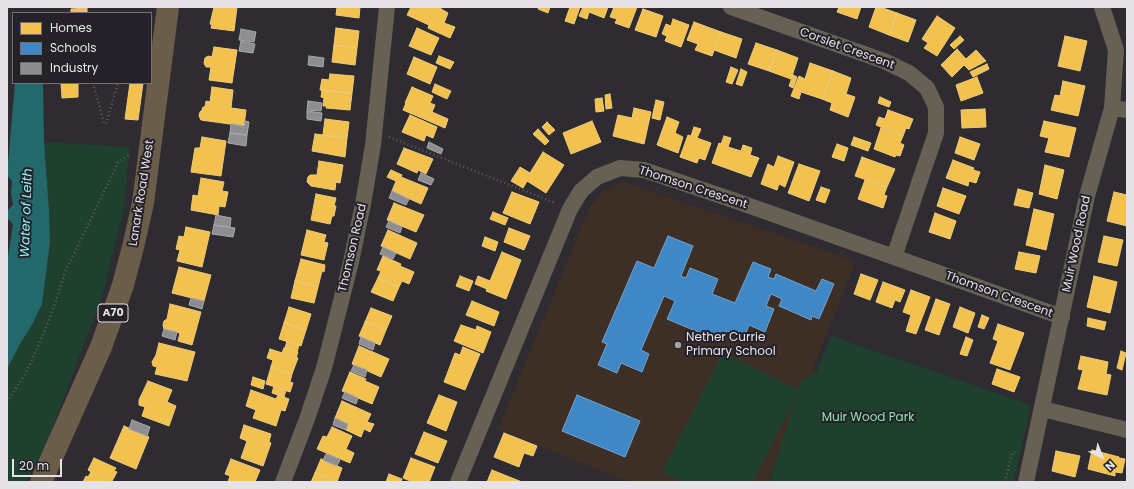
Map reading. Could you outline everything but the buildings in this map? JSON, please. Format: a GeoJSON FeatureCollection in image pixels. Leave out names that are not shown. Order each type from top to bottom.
{"type":"FeatureCollection","features":[{"type":"Feature","properties":{"kind":"main road","name":"Lanark Road West"},"geometry":{"type":"LineString","coordinates":[[41,482],[101,347],[123,285],[143,203],[168,7]]}},
{"type":"Feature","properties":{"kind":"street","name":"Thomson Road"},"geometry":{"type":"LineString","coordinates":[[284,482],[324,368],[351,262],[373,145],[387,7]]}},
{"type":"Feature","properties":{"kind":"street","name":"Corslet Crescent"},"geometry":{"type":"LineString","coordinates":[[731,7],[884,61],[909,73],[927,88],[936,107],[936,133],[894,257]]}},
{"type":"Feature","properties":{"kind":"street","name":"Muir Wood Road"},"geometry":{"type":"LineString","coordinates":[[1026,482],[1087,196],[1120,109],[1116,50],[1102,7]]}},
{"type":"Feature","properties":{"kind":"street","name":"Thomson Crescent"},"geometry":{"type":"LineString","coordinates":[[458,482],[570,209],[581,191],[597,177],[620,168],[644,170],[1062,317]]}},
{"type":"Feature","properties":{"kind":"street"},"geometry":{"type":"LineString","coordinates":[[1042,409],[1127,430]]}},
{"type":"Feature","properties":{"kind":"path"},"geometry":{"type":"LineString","coordinates":[[93,84],[104,123],[106,124],[118,84]]}},
{"type":"Feature","properties":{"kind":"path"},"geometry":{"type":"LineString","coordinates":[[373,145],[381,146],[383,135],[570,209]]}},
{"type":"Feature","properties":{"kind":"path"},"geometry":{"type":"LineString","coordinates":[[7,402],[27,371],[50,318],[66,270],[118,163],[133,152]]}},
{"type":"Feature","properties":{"kind":"shaded area","name":"Nether Currie Primary School"},"geometry":{"type":"Polygon","coordinates":[[[623,182],[856,261],[768,482],[629,482],[498,429],[589,209],[602,191],[623,182]]]}},
{"type":"Feature","properties":{"kind":"green space"},"geometry":{"type":"Polygon","coordinates":[[[44,142],[130,147],[124,208],[104,291],[45,448],[26,482],[7,482],[7,369],[42,304],[50,242],[44,142]]]}},
{"type":"Feature","properties":{"kind":"green space","name":"Muir Wood Park"},"geometry":{"type":"Polygon","coordinates":[[[831,336],[1031,405],[1014,482],[770,482],[795,399],[753,482],[682,482],[662,472],[723,352],[798,390],[801,382],[817,371],[831,336]]]}},
{"type":"Feature","properties":{"kind":"water","name":"Water of Leith"},"geometry":{"type":"Polygon","coordinates":[[[15,84],[43,84],[44,142],[50,242],[42,304],[7,369],[7,263],[13,224],[7,218],[7,211],[13,205],[11,193],[12,181],[7,175],[15,84]]]}},
{"type":"Feature","properties":{"kind":"place","name":"Nether Currie Primary School"},"geometry":{"type":"Point","coordinates":[678,345]}}]}
